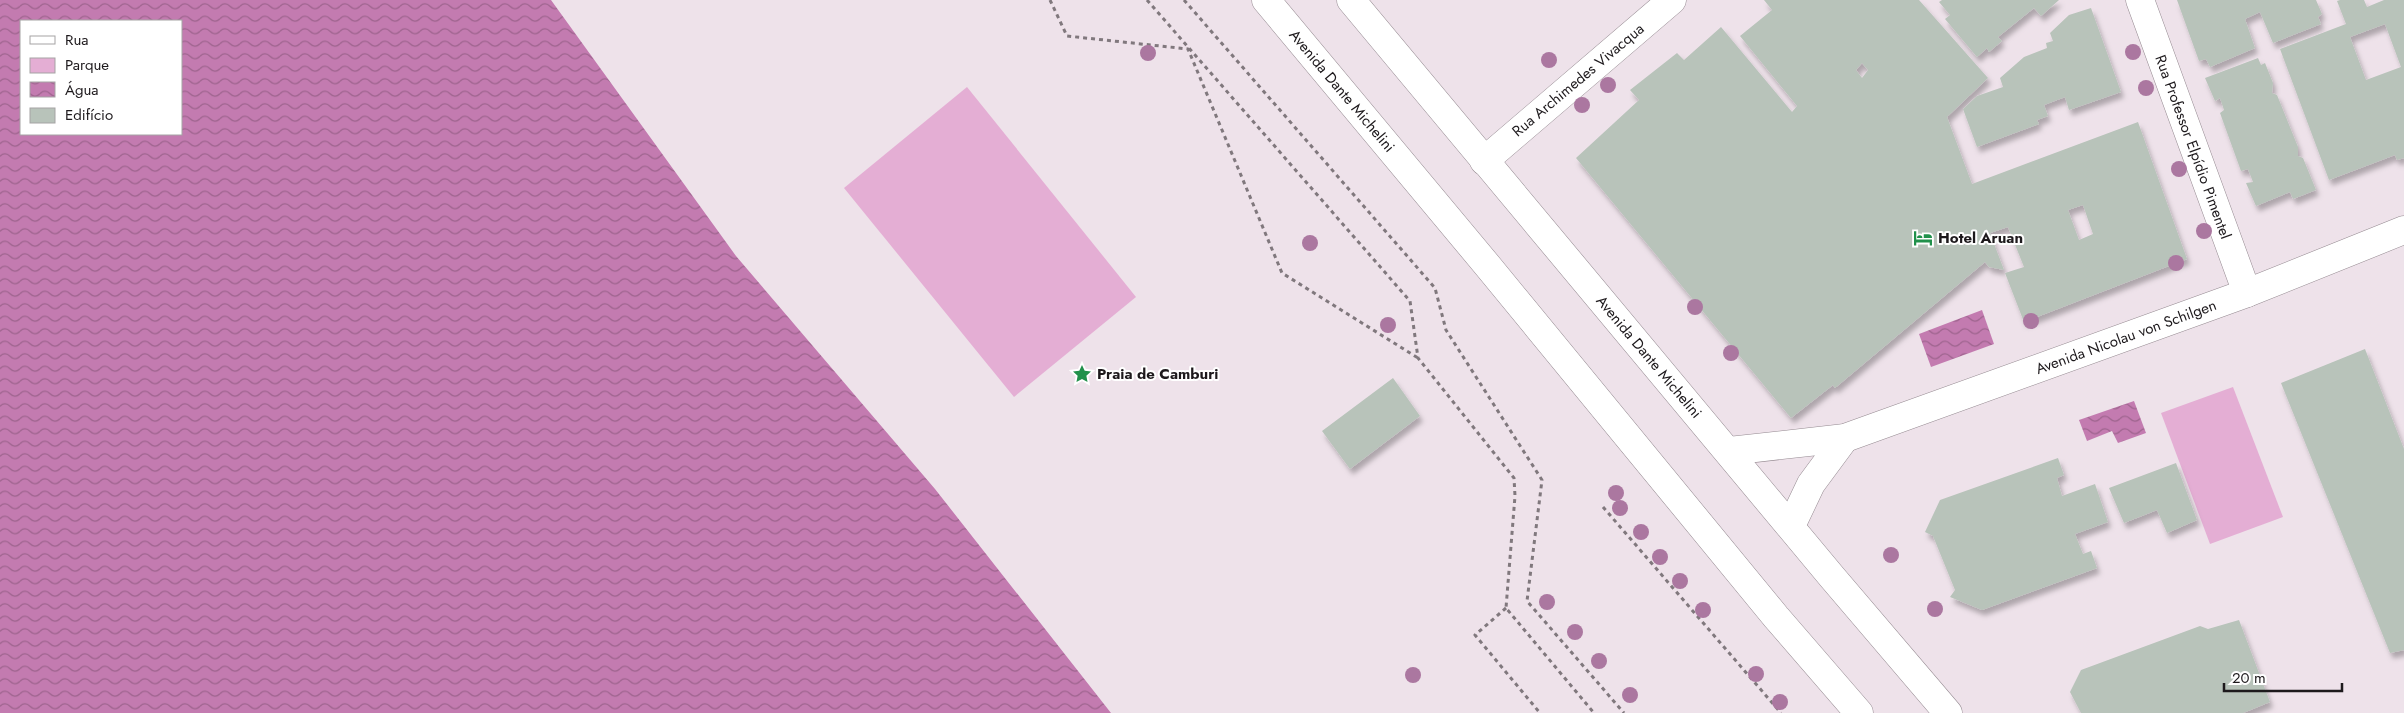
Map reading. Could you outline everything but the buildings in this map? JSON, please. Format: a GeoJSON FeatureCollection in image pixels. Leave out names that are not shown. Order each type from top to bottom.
{"type":"FeatureCollection","features":[{"type":"Feature","properties":{"kind":"main road","name":"Avenida Dante Michelini"},"geometry":{"type":"LineString","coordinates":[[1266,0],[1468,242],[1776,617],[1859,713]]}},
{"type":"Feature","properties":{"kind":"main road","name":"Avenida Dante Michelini"},"geometry":{"type":"LineString","coordinates":[[1351,0],[1948,713]]}},
{"type":"Feature","properties":{"kind":"main road","name":"Rua Archimedes Vivacqua"},"geometry":{"type":"LineString","coordinates":[[1484,161],[1672,0]]}},
{"type":"Feature","properties":{"kind":"main road","name":"Rua Professor Elpídio Pimentel"},"geometry":{"type":"LineString","coordinates":[[2140,0],[2247,293]]}},
{"type":"Feature","properties":{"kind":"main road","name":"Avenida Nicolau von Schilgen"},"geometry":{"type":"LineString","coordinates":[[1729,451],[1845,438],[2247,293],[2404,230]]}},
{"type":"Feature","properties":{"kind":"main road"},"geometry":{"type":"LineString","coordinates":[[1791,526],[1811,484],[1845,438]]}},
{"type":"Feature","properties":{"kind":"path"},"geometry":{"type":"LineString","coordinates":[[1050,0],[1068,36],[1188,49]]}},
{"type":"Feature","properties":{"kind":"path"},"geometry":{"type":"LineString","coordinates":[[1147,0],[1410,301],[1418,358]]}},
{"type":"Feature","properties":{"kind":"path"},"geometry":{"type":"LineString","coordinates":[[1184,0],[1436,288],[1446,330],[1542,480],[1527,601],[1624,713]]}},
{"type":"Feature","properties":{"kind":"path"},"geometry":{"type":"LineString","coordinates":[[1188,49],[1282,273],[1418,358],[1514,478],[1515,496],[1506,608],[1475,635],[1540,713]]}},
{"type":"Feature","properties":{"kind":"path"},"geometry":{"type":"LineString","coordinates":[[1603,507],[1781,713]]}},
{"type":"Feature","properties":{"kind":"path"},"geometry":{"type":"LineString","coordinates":[[1506,608],[1594,713]]}},
{"type":"Feature","properties":{"kind":"green space"},"geometry":{"type":"Polygon","coordinates":[[[967,87],[1136,297],[1014,397],[844,188],[967,87]]]}},
{"type":"Feature","properties":{"kind":"green space"},"geometry":{"type":"Polygon","coordinates":[[[2233,387],[2283,517],[2210,544],[2161,413],[2233,387]]]}},
{"type":"Feature","properties":{"kind":"water"},"geometry":{"type":"Polygon","coordinates":[[[0,0],[551,0],[736,256],[935,489],[1111,713],[0,713],[0,0]]]}},
{"type":"Feature","properties":{"kind":"water"},"geometry":{"type":"Polygon","coordinates":[[[1982,310],[1994,344],[1931,367],[1919,334],[1982,310]]]}},
{"type":"Feature","properties":{"kind":"water"},"geometry":{"type":"Polygon","coordinates":[[[2134,401],[2146,433],[2118,443],[2112,431],[2087,441],[2079,420],[2134,401]]]}},
{"type":"Feature","properties":{"kind":"place","name":"Hotel Aruan"},"geometry":{"type":"Point","coordinates":[1923,238]}},
{"type":"Feature","properties":{"kind":"place","name":"Praia de Camburi"},"geometry":{"type":"Point","coordinates":[1082,374]}}]}
